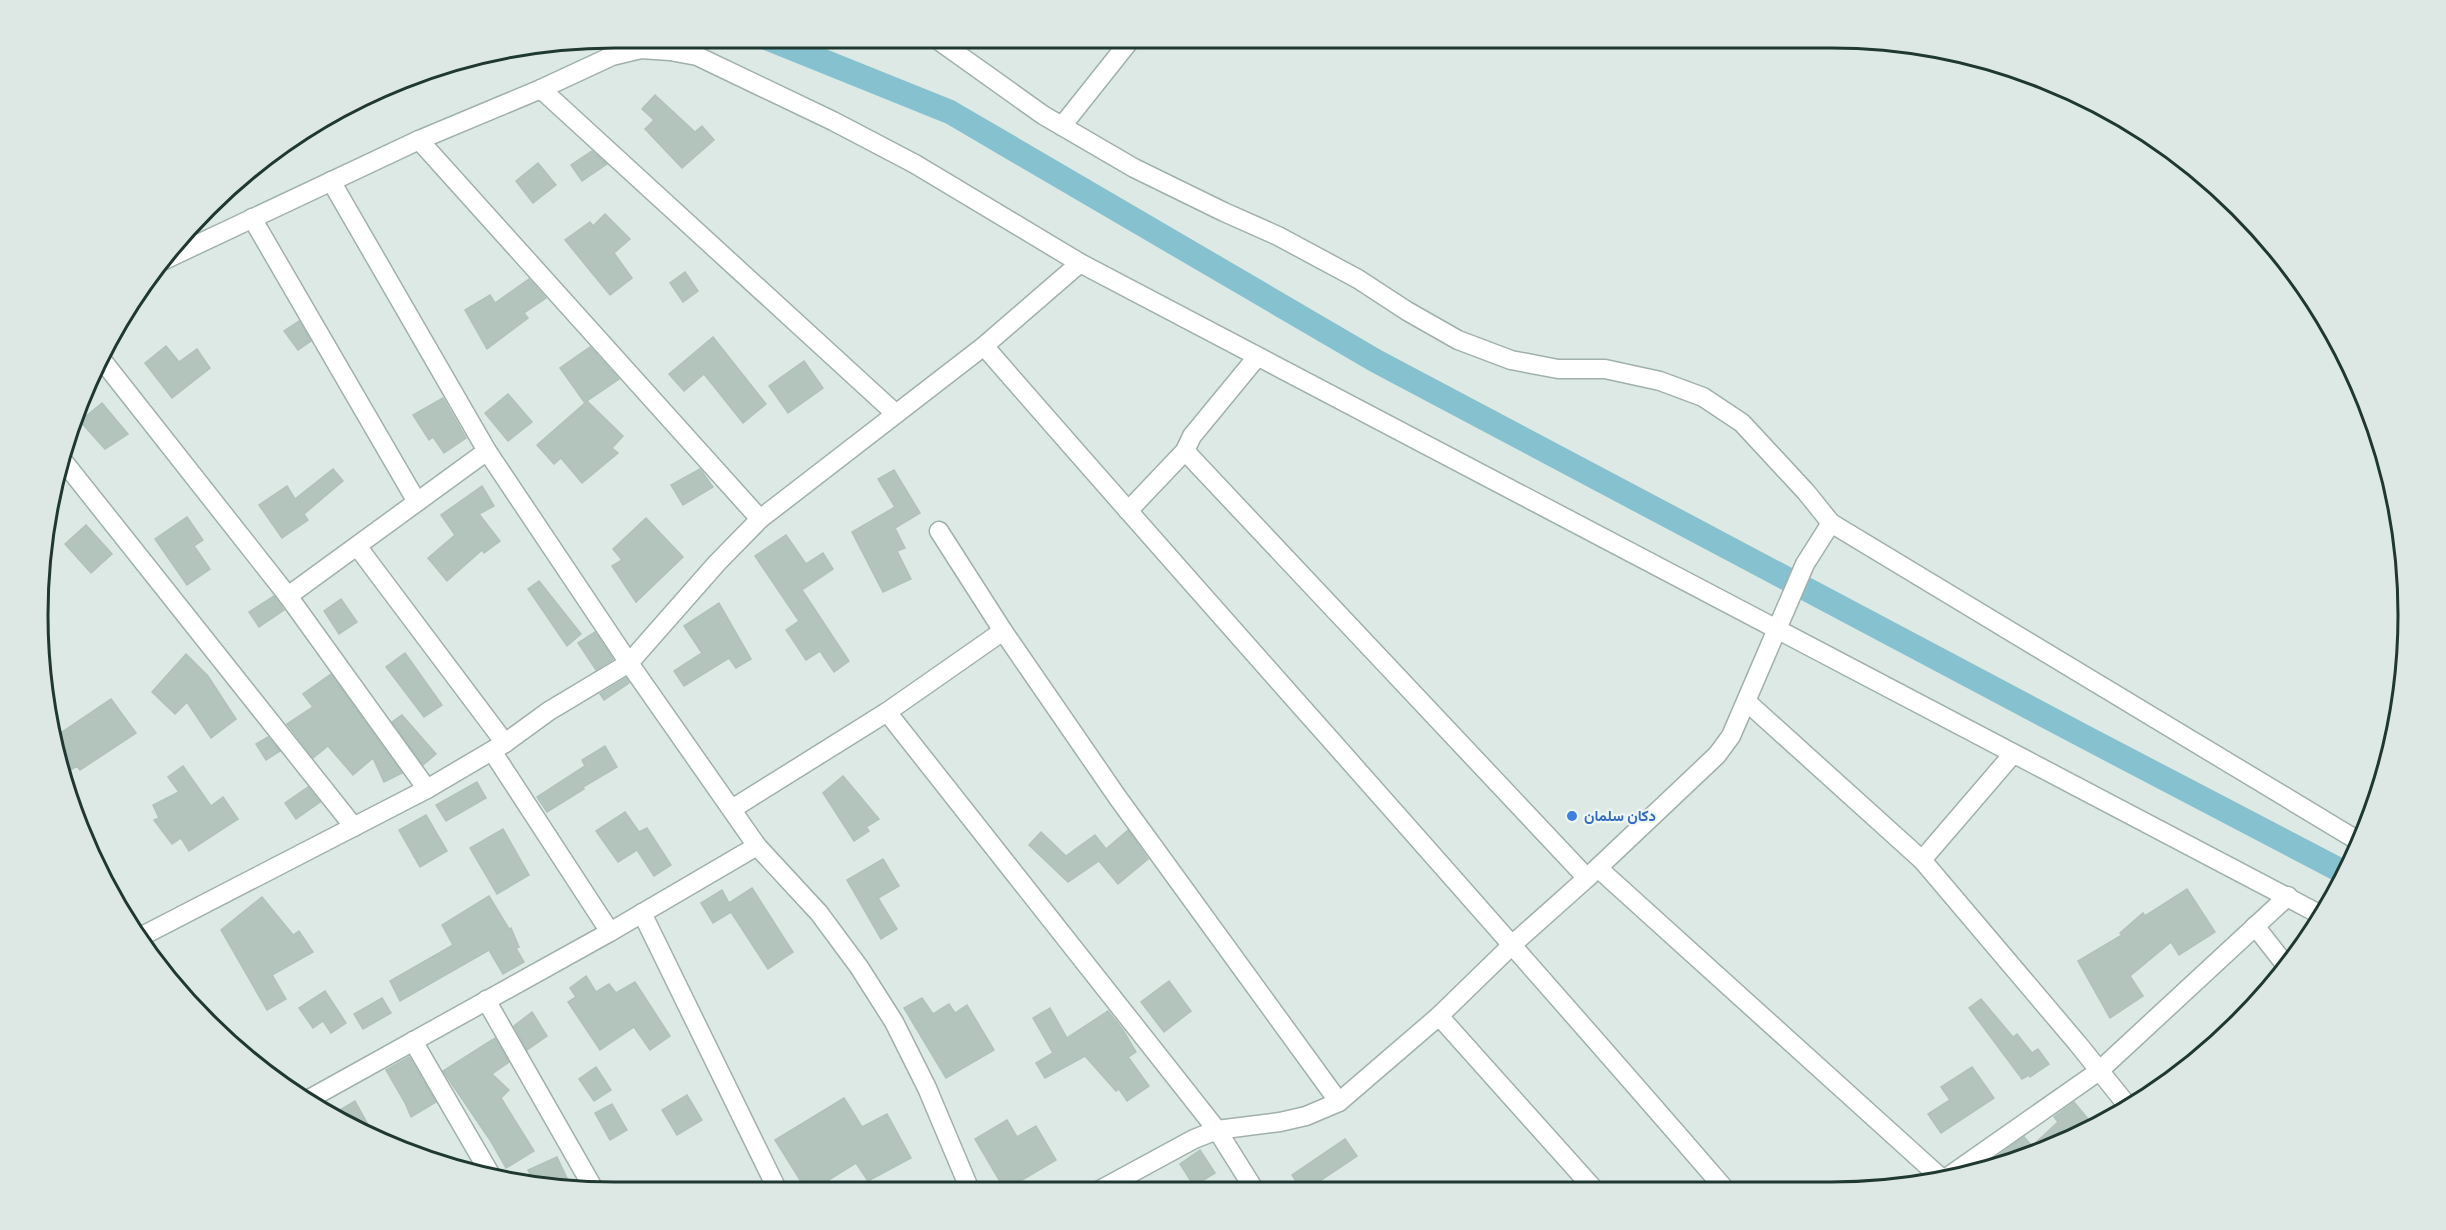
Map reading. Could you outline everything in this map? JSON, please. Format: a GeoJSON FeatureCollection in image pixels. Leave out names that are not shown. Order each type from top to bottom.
{"type":"FeatureCollection","features":[{"type":"Feature","properties":{"kind":"street"},"geometry":{"type":"LineString","coordinates":[[949,48],[1062,126],[1134,168],[1224,213],[1278,236],[1348,273],[1458,340],[1511,360],[1558,369],[1605,369],[1660,381],[1703,397],[1742,423],[1806,492],[1831,523],[2353,838]]}},
{"type":"Feature","properties":{"kind":"street"},"geometry":{"type":"LineString","coordinates":[[1062,126],[1124,48]]}},
{"type":"Feature","properties":{"kind":"street"},"geometry":{"type":"LineString","coordinates":[[179,253],[419,140],[541,89],[612,56],[641,49],[697,56],[833,121],[915,164],[1080,263],[2314,911]]}},
{"type":"Feature","properties":{"kind":"street"},"geometry":{"type":"LineString","coordinates":[[541,89],[896,414]]}},
{"type":"Feature","properties":{"kind":"street"},"geometry":{"type":"LineString","coordinates":[[419,140],[760,519]]}},
{"type":"Feature","properties":{"kind":"street"},"geometry":{"type":"LineString","coordinates":[[332,181],[487,451],[629,663],[758,846],[819,913],[859,967],[894,1022],[927,1088],[967,1182]]}},
{"type":"Feature","properties":{"kind":"street"},"geometry":{"type":"LineString","coordinates":[[252,218],[417,502]]}},
{"type":"Feature","properties":{"kind":"street"},"geometry":{"type":"LineString","coordinates":[[147,934],[427,789],[498,747],[549,711],[629,663],[717,563],[760,519],[984,346],[1080,263]]}},
{"type":"Feature","properties":{"kind":"street"},"geometry":{"type":"LineString","coordinates":[[984,346],[1513,944],[1719,1182]]}},
{"type":"Feature","properties":{"kind":"street"},"geometry":{"type":"LineString","coordinates":[[1128,511],[1185,451],[1192,436],[1257,357]]}},
{"type":"Feature","properties":{"kind":"street"},"geometry":{"type":"LineString","coordinates":[[106,365],[288,596],[427,789]]}},
{"type":"Feature","properties":{"kind":"street"},"geometry":{"type":"LineString","coordinates":[[288,596],[487,451]]}},
{"type":"Feature","properties":{"kind":"street"},"geometry":{"type":"LineString","coordinates":[[1185,451],[1593,873],[1934,1172]]}},
{"type":"Feature","properties":{"kind":"street"},"geometry":{"type":"LineString","coordinates":[[68,466],[354,827]]}},
{"type":"Feature","properties":{"kind":"street"},"geometry":{"type":"LineString","coordinates":[[1114,1182],[1174,1148],[1217,1130],[1280,1122],[1306,1116],[1339,1102],[1439,1016],[1716,755],[1731,736],[1747,702],[1805,564],[1831,523]]}},
{"type":"Feature","properties":{"kind":"street"},"geometry":{"type":"LineString","coordinates":[[939,531],[1003,631],[1118,798],[1339,1102]]}},
{"type":"Feature","properties":{"kind":"street"},"geometry":{"type":"LineString","coordinates":[[357,546],[498,747],[610,932]]}},
{"type":"Feature","properties":{"kind":"street"},"geometry":{"type":"LineString","coordinates":[[732,809],[886,712],[1003,631]]}},
{"type":"Feature","properties":{"kind":"street"},"geometry":{"type":"LineString","coordinates":[[1747,702],[1922,860],[2123,1101]]}},
{"type":"Feature","properties":{"kind":"street"},"geometry":{"type":"LineString","coordinates":[[886,712],[1217,1130],[1250,1182]]}},
{"type":"Feature","properties":{"kind":"street"},"geometry":{"type":"LineString","coordinates":[[1922,860],[2013,754]]}},
{"type":"Feature","properties":{"kind":"street"},"geometry":{"type":"LineString","coordinates":[[315,1096],[610,932],[758,846]]}},
{"type":"Feature","properties":{"kind":"street"},"geometry":{"type":"LineString","coordinates":[[1963,1166],[2099,1071],[2288,896]]}},
{"type":"Feature","properties":{"kind":"street"},"geometry":{"type":"LineString","coordinates":[[642,913],[774,1182]]}},
{"type":"Feature","properties":{"kind":"street"},"geometry":{"type":"LineString","coordinates":[[2255,926],[2281,960]]}},
{"type":"Feature","properties":{"kind":"street"},"geometry":{"type":"LineString","coordinates":[[486,1000],[589,1181]]}},
{"type":"Feature","properties":{"kind":"street"},"geometry":{"type":"LineString","coordinates":[[1439,1016],[1584,1182]]}},
{"type":"Feature","properties":{"kind":"street"},"geometry":{"type":"LineString","coordinates":[[412,1041],[486,1167]]}},
{"type":"Feature","properties":{"kind":"building"},"geometry":{"type":"Polygon","coordinates":[[[655,95],[695,132],[702,126],[714,140],[682,168],[645,129],[654,120],[642,109],[655,95]]]}},
{"type":"Feature","properties":{"kind":"building"},"geometry":{"type":"Polygon","coordinates":[[[592,151],[607,164],[582,181],[571,165],[592,151]]]}},
{"type":"Feature","properties":{"kind":"building"},"geometry":{"type":"Polygon","coordinates":[[[538,163],[556,185],[533,203],[516,181],[538,163]]]}},
{"type":"Feature","properties":{"kind":"building"},"geometry":{"type":"Polygon","coordinates":[[[605,214],[630,239],[614,253],[632,278],[610,295],[565,240],[590,222],[593,226],[605,214]]]}},
{"type":"Feature","properties":{"kind":"building"},"geometry":{"type":"Polygon","coordinates":[[[685,272],[698,291],[683,302],[670,283],[685,272]]]}},
{"type":"Feature","properties":{"kind":"building"},"geometry":{"type":"Polygon","coordinates":[[[529,279],[546,298],[524,313],[528,318],[487,349],[465,310],[490,295],[495,303],[529,279]]]}},
{"type":"Feature","properties":{"kind":"building"},"geometry":{"type":"Polygon","coordinates":[[[299,321],[311,341],[298,350],[284,331],[299,321]]]}},
{"type":"Feature","properties":{"kind":"building"},"geometry":{"type":"Polygon","coordinates":[[[713,337],[766,404],[743,423],[704,374],[684,391],[669,374],[713,337]]]}},
{"type":"Feature","properties":{"kind":"building"},"geometry":{"type":"Polygon","coordinates":[[[166,346],[179,362],[197,349],[210,368],[172,398],[145,363],[166,346]]]}},
{"type":"Feature","properties":{"kind":"building"},"geometry":{"type":"Polygon","coordinates":[[[590,347],[619,379],[587,401],[623,436],[612,448],[618,453],[582,483],[561,458],[554,464],[537,445],[585,403],[560,368],[590,347]]]}},
{"type":"Feature","properties":{"kind":"building"},"geometry":{"type":"Polygon","coordinates":[[[804,361],[823,388],[788,413],[769,386],[804,361]]]}},
{"type":"Feature","properties":{"kind":"building"},"geometry":{"type":"Polygon","coordinates":[[[508,394],[532,422],[508,441],[485,413],[508,394]]]}},
{"type":"Feature","properties":{"kind":"building"},"geometry":{"type":"Polygon","coordinates":[[[443,398],[466,438],[444,453],[433,437],[429,440],[413,415],[443,398]]]}},
{"type":"Feature","properties":{"kind":"building"},"geometry":{"type":"Polygon","coordinates":[[[102,403],[128,434],[105,449],[82,423],[84,418],[102,403]]]}},
{"type":"Feature","properties":{"kind":"building"},"geometry":{"type":"Polygon","coordinates":[[[333,469],[343,481],[304,514],[308,520],[282,538],[259,505],[287,486],[295,499],[333,469]]]}},
{"type":"Feature","properties":{"kind":"building"},"geometry":{"type":"Polygon","coordinates":[[[700,469],[713,487],[683,505],[671,485],[700,469]]]}},
{"type":"Feature","properties":{"kind":"building"},"geometry":{"type":"Polygon","coordinates":[[[894,470],[920,513],[895,528],[905,548],[897,551],[911,579],[883,592],[852,532],[895,507],[878,479],[894,470]]]}},
{"type":"Feature","properties":{"kind":"building"},"geometry":{"type":"Polygon","coordinates":[[[482,486],[494,506],[479,514],[500,541],[484,553],[482,550],[447,581],[428,558],[455,535],[441,515],[482,486]]]}},
{"type":"Feature","properties":{"kind":"building"},"geometry":{"type":"Polygon","coordinates":[[[187,517],[203,540],[194,546],[210,569],[187,585],[155,539],[187,517]]]}},
{"type":"Feature","properties":{"kind":"building"},"geometry":{"type":"Polygon","coordinates":[[[646,518],[683,557],[636,602],[612,566],[622,560],[613,549],[646,518]]]}},
{"type":"Feature","properties":{"kind":"building"},"geometry":{"type":"Polygon","coordinates":[[[86,525],[112,554],[91,573],[65,544],[86,525]]]}},
{"type":"Feature","properties":{"kind":"building"},"geometry":{"type":"Polygon","coordinates":[[[786,535],[806,564],[823,553],[833,569],[802,590],[849,661],[834,672],[820,651],[806,660],[786,630],[799,621],[755,556],[786,535]]]}},
{"type":"Feature","properties":{"kind":"building"},"geometry":{"type":"Polygon","coordinates":[[[539,581],[581,634],[567,646],[528,589],[539,581]]]}},
{"type":"Feature","properties":{"kind":"building"},"geometry":{"type":"Polygon","coordinates":[[[274,596],[284,610],[259,627],[249,612],[274,596]]]}},
{"type":"Feature","properties":{"kind":"building"},"geometry":{"type":"Polygon","coordinates":[[[341,599],[357,622],[339,634],[324,611],[341,599]]]}},
{"type":"Feature","properties":{"kind":"building"},"geometry":{"type":"Polygon","coordinates":[[[719,603],[751,659],[736,668],[729,658],[684,686],[674,671],[702,653],[684,626],[719,603]]]}},
{"type":"Feature","properties":{"kind":"building"},"geometry":{"type":"Polygon","coordinates":[[[595,632],[613,659],[596,670],[578,643],[595,632]]]}},
{"type":"Feature","properties":{"kind":"building"},"geometry":{"type":"Polygon","coordinates":[[[405,653],[442,705],[424,717],[386,667],[405,653]]]}},
{"type":"Feature","properties":{"kind":"building"},"geometry":{"type":"Polygon","coordinates":[[[186,654],[208,676],[236,719],[211,738],[187,702],[175,714],[152,692],[186,654]]]}},
{"type":"Feature","properties":{"kind":"building"},"geometry":{"type":"Polygon","coordinates":[[[331,674],[402,773],[384,782],[373,758],[353,775],[328,746],[313,758],[287,724],[313,707],[303,694],[331,674]]]}},
{"type":"Feature","properties":{"kind":"building"},"geometry":{"type":"Polygon","coordinates":[[[626,678],[629,683],[604,700],[600,694],[626,678]]]}},
{"type":"Feature","properties":{"kind":"building"},"geometry":{"type":"Polygon","coordinates":[[[111,699],[136,733],[80,770],[77,766],[70,770],[61,733],[111,699]]]}},
{"type":"Feature","properties":{"kind":"building"},"geometry":{"type":"Polygon","coordinates":[[[402,715],[436,754],[423,765],[392,722],[402,715]]]}},
{"type":"Feature","properties":{"kind":"building"},"geometry":{"type":"Polygon","coordinates":[[[268,737],[280,751],[266,760],[256,744],[268,737]]]}},
{"type":"Feature","properties":{"kind":"building"},"geometry":{"type":"Polygon","coordinates":[[[605,746],[617,767],[547,812],[537,797],[585,766],[582,760],[605,746]]]}},
{"type":"Feature","properties":{"kind":"building"},"geometry":{"type":"Polygon","coordinates":[[[183,766],[211,806],[223,797],[238,819],[189,851],[181,838],[172,844],[154,820],[159,818],[153,805],[179,792],[168,777],[183,766]]]}},
{"type":"Feature","properties":{"kind":"building"},"geometry":{"type":"Polygon","coordinates":[[[843,776],[879,819],[866,827],[869,831],[854,841],[823,793],[843,776]]]}},
{"type":"Feature","properties":{"kind":"building"},"geometry":{"type":"Polygon","coordinates":[[[477,782],[486,798],[446,821],[436,805],[477,782]]]}},
{"type":"Feature","properties":{"kind":"building"},"geometry":{"type":"Polygon","coordinates":[[[308,787],[320,802],[296,819],[285,803],[308,787]]]}},
{"type":"Feature","properties":{"kind":"building"},"geometry":{"type":"Polygon","coordinates":[[[625,812],[639,832],[647,828],[671,865],[654,876],[637,850],[618,862],[596,831],[625,812]]]}},
{"type":"Feature","properties":{"kind":"building"},"geometry":{"type":"Polygon","coordinates":[[[426,815],[447,851],[420,867],[399,830],[426,815]]]}},
{"type":"Feature","properties":{"kind":"building"},"geometry":{"type":"Polygon","coordinates":[[[503,829],[529,875],[497,894],[470,848],[503,829]]]}},
{"type":"Feature","properties":{"kind":"building"},"geometry":{"type":"Polygon","coordinates":[[[1128,830],[1148,859],[1118,884],[1099,861],[1068,882],[1029,845],[1041,832],[1066,856],[1095,835],[1106,849],[1128,830]]]}},
{"type":"Feature","properties":{"kind":"building"},"geometry":{"type":"Polygon","coordinates":[[[883,859],[899,886],[878,898],[897,929],[881,939],[847,880],[883,859]]]}},
{"type":"Feature","properties":{"kind":"building"},"geometry":{"type":"Polygon","coordinates":[[[752,888],[793,952],[768,969],[731,912],[713,923],[701,903],[722,890],[729,903],[752,888]]]}},
{"type":"Feature","properties":{"kind":"building"},"geometry":{"type":"Polygon","coordinates":[[[2187,889],[2215,932],[2179,955],[2171,942],[2130,976],[2143,996],[2110,1018],[2078,961],[2122,935],[2120,933],[2143,913],[2145,916],[2187,889]]]}},
{"type":"Feature","properties":{"kind":"building"},"geometry":{"type":"Polygon","coordinates":[[[489,896],[509,929],[511,928],[519,947],[516,948],[524,962],[503,974],[489,950],[400,1001],[390,981],[453,945],[442,925],[489,896]]]}},
{"type":"Feature","properties":{"kind":"building"},"geometry":{"type":"Polygon","coordinates":[[[262,897],[293,935],[299,931],[313,952],[272,975],[286,999],[267,1010],[221,930],[262,897]]]}},
{"type":"Feature","properties":{"kind":"building"},"geometry":{"type":"Polygon","coordinates":[[[586,976],[596,992],[609,984],[616,993],[635,982],[670,1036],[650,1050],[634,1027],[600,1050],[568,1002],[576,997],[570,988],[586,976]]]}},
{"type":"Feature","properties":{"kind":"building"},"geometry":{"type":"Polygon","coordinates":[[[1169,981],[1191,1011],[1164,1032],[1141,1002],[1169,981]]]}},
{"type":"Feature","properties":{"kind":"building"},"geometry":{"type":"Polygon","coordinates":[[[325,991],[346,1023],[331,1033],[323,1021],[313,1028],[299,1008],[325,991]]]}},
{"type":"Feature","properties":{"kind":"building"},"geometry":{"type":"Polygon","coordinates":[[[382,998],[391,1013],[363,1029],[354,1014],[382,998]]]}},
{"type":"Feature","properties":{"kind":"building"},"geometry":{"type":"Polygon","coordinates":[[[922,998],[933,1014],[949,1004],[955,1013],[967,1005],[994,1050],[946,1078],[904,1008],[922,998]]]}},
{"type":"Feature","properties":{"kind":"building"},"geometry":{"type":"Polygon","coordinates":[[[1981,999],[2013,1037],[2017,1034],[2032,1053],[2038,1049],[2049,1064],[2030,1077],[2029,1075],[2022,1079],[1969,1008],[1981,999]]]}},
{"type":"Feature","properties":{"kind":"building"},"geometry":{"type":"Polygon","coordinates":[[[1050,1008],[1067,1038],[1108,1011],[1136,1052],[1128,1057],[1149,1086],[1127,1101],[1119,1089],[1116,1091],[1085,1056],[1045,1078],[1036,1063],[1053,1053],[1033,1018],[1050,1008]]]}},
{"type":"Feature","properties":{"kind":"building"},"geometry":{"type":"Polygon","coordinates":[[[532,1012],[547,1036],[527,1050],[514,1026],[532,1012]]]}},
{"type":"Feature","properties":{"kind":"building"},"geometry":{"type":"Polygon","coordinates":[[[495,1038],[509,1062],[492,1074],[509,1090],[501,1098],[534,1151],[506,1168],[490,1140],[443,1071],[495,1038]]]}},
{"type":"Feature","properties":{"kind":"building"},"geometry":{"type":"Polygon","coordinates":[[[409,1057],[436,1102],[411,1117],[386,1070],[409,1057]]]}},
{"type":"Feature","properties":{"kind":"building"},"geometry":{"type":"Polygon","coordinates":[[[596,1067],[611,1090],[594,1101],[579,1079],[596,1067]]]}},
{"type":"Feature","properties":{"kind":"building"},"geometry":{"type":"Polygon","coordinates":[[[1972,1067],[1994,1098],[1941,1133],[1928,1114],[1950,1100],[1941,1087],[1972,1067]]]}},
{"type":"Feature","properties":{"kind":"building"},"geometry":{"type":"Polygon","coordinates":[[[687,1095],[702,1120],[677,1135],[662,1110],[687,1095]]]}},
{"type":"Feature","properties":{"kind":"building"},"geometry":{"type":"Polygon","coordinates":[[[844,1098],[862,1127],[887,1114],[911,1158],[868,1181],[856,1163],[825,1182],[801,1182],[775,1140],[844,1098]]]}},
{"type":"Feature","properties":{"kind":"building"},"geometry":{"type":"Polygon","coordinates":[[[355,1101],[369,1126],[364,1124],[339,1110],[355,1101]]]}},
{"type":"Feature","properties":{"kind":"building"},"geometry":{"type":"Polygon","coordinates":[[[2074,1102],[2089,1120],[2034,1144],[2058,1122],[2054,1117],[2074,1102]]]}},
{"type":"Feature","properties":{"kind":"building"},"geometry":{"type":"Polygon","coordinates":[[[612,1104],[627,1130],[610,1140],[595,1113],[612,1104]]]}},
{"type":"Feature","properties":{"kind":"building"},"geometry":{"type":"Polygon","coordinates":[[[1007,1120],[1017,1137],[1036,1126],[1056,1160],[1019,1182],[1000,1182],[975,1139],[1007,1120]]]}},
{"type":"Feature","properties":{"kind":"building"},"geometry":{"type":"Polygon","coordinates":[[[2024,1137],[2031,1145],[1994,1158],[2024,1137]]]}},
{"type":"Feature","properties":{"kind":"building"},"geometry":{"type":"Polygon","coordinates":[[[1345,1139],[1357,1156],[1318,1182],[1296,1182],[1292,1175],[1345,1139]]]}},
{"type":"Feature","properties":{"kind":"building"},"geometry":{"type":"Polygon","coordinates":[[[1200,1150],[1215,1173],[1200,1182],[1191,1182],[1180,1164],[1200,1150]]]}},
{"type":"Feature","properties":{"kind":"building"},"geometry":{"type":"Polygon","coordinates":[[[557,1157],[568,1180],[531,1175],[528,1170],[557,1157]]]}},
{"type":"Feature","properties":{"kind":"waterway"},"geometry":{"type":"LineString","coordinates":[[791,48],[950,112],[1376,361],[2338,869]]}},
{"type":"Feature","properties":{"kind":"place","name":"دكان سلمان"},"geometry":{"type":"Point","coordinates":[1572,816]}}]}
